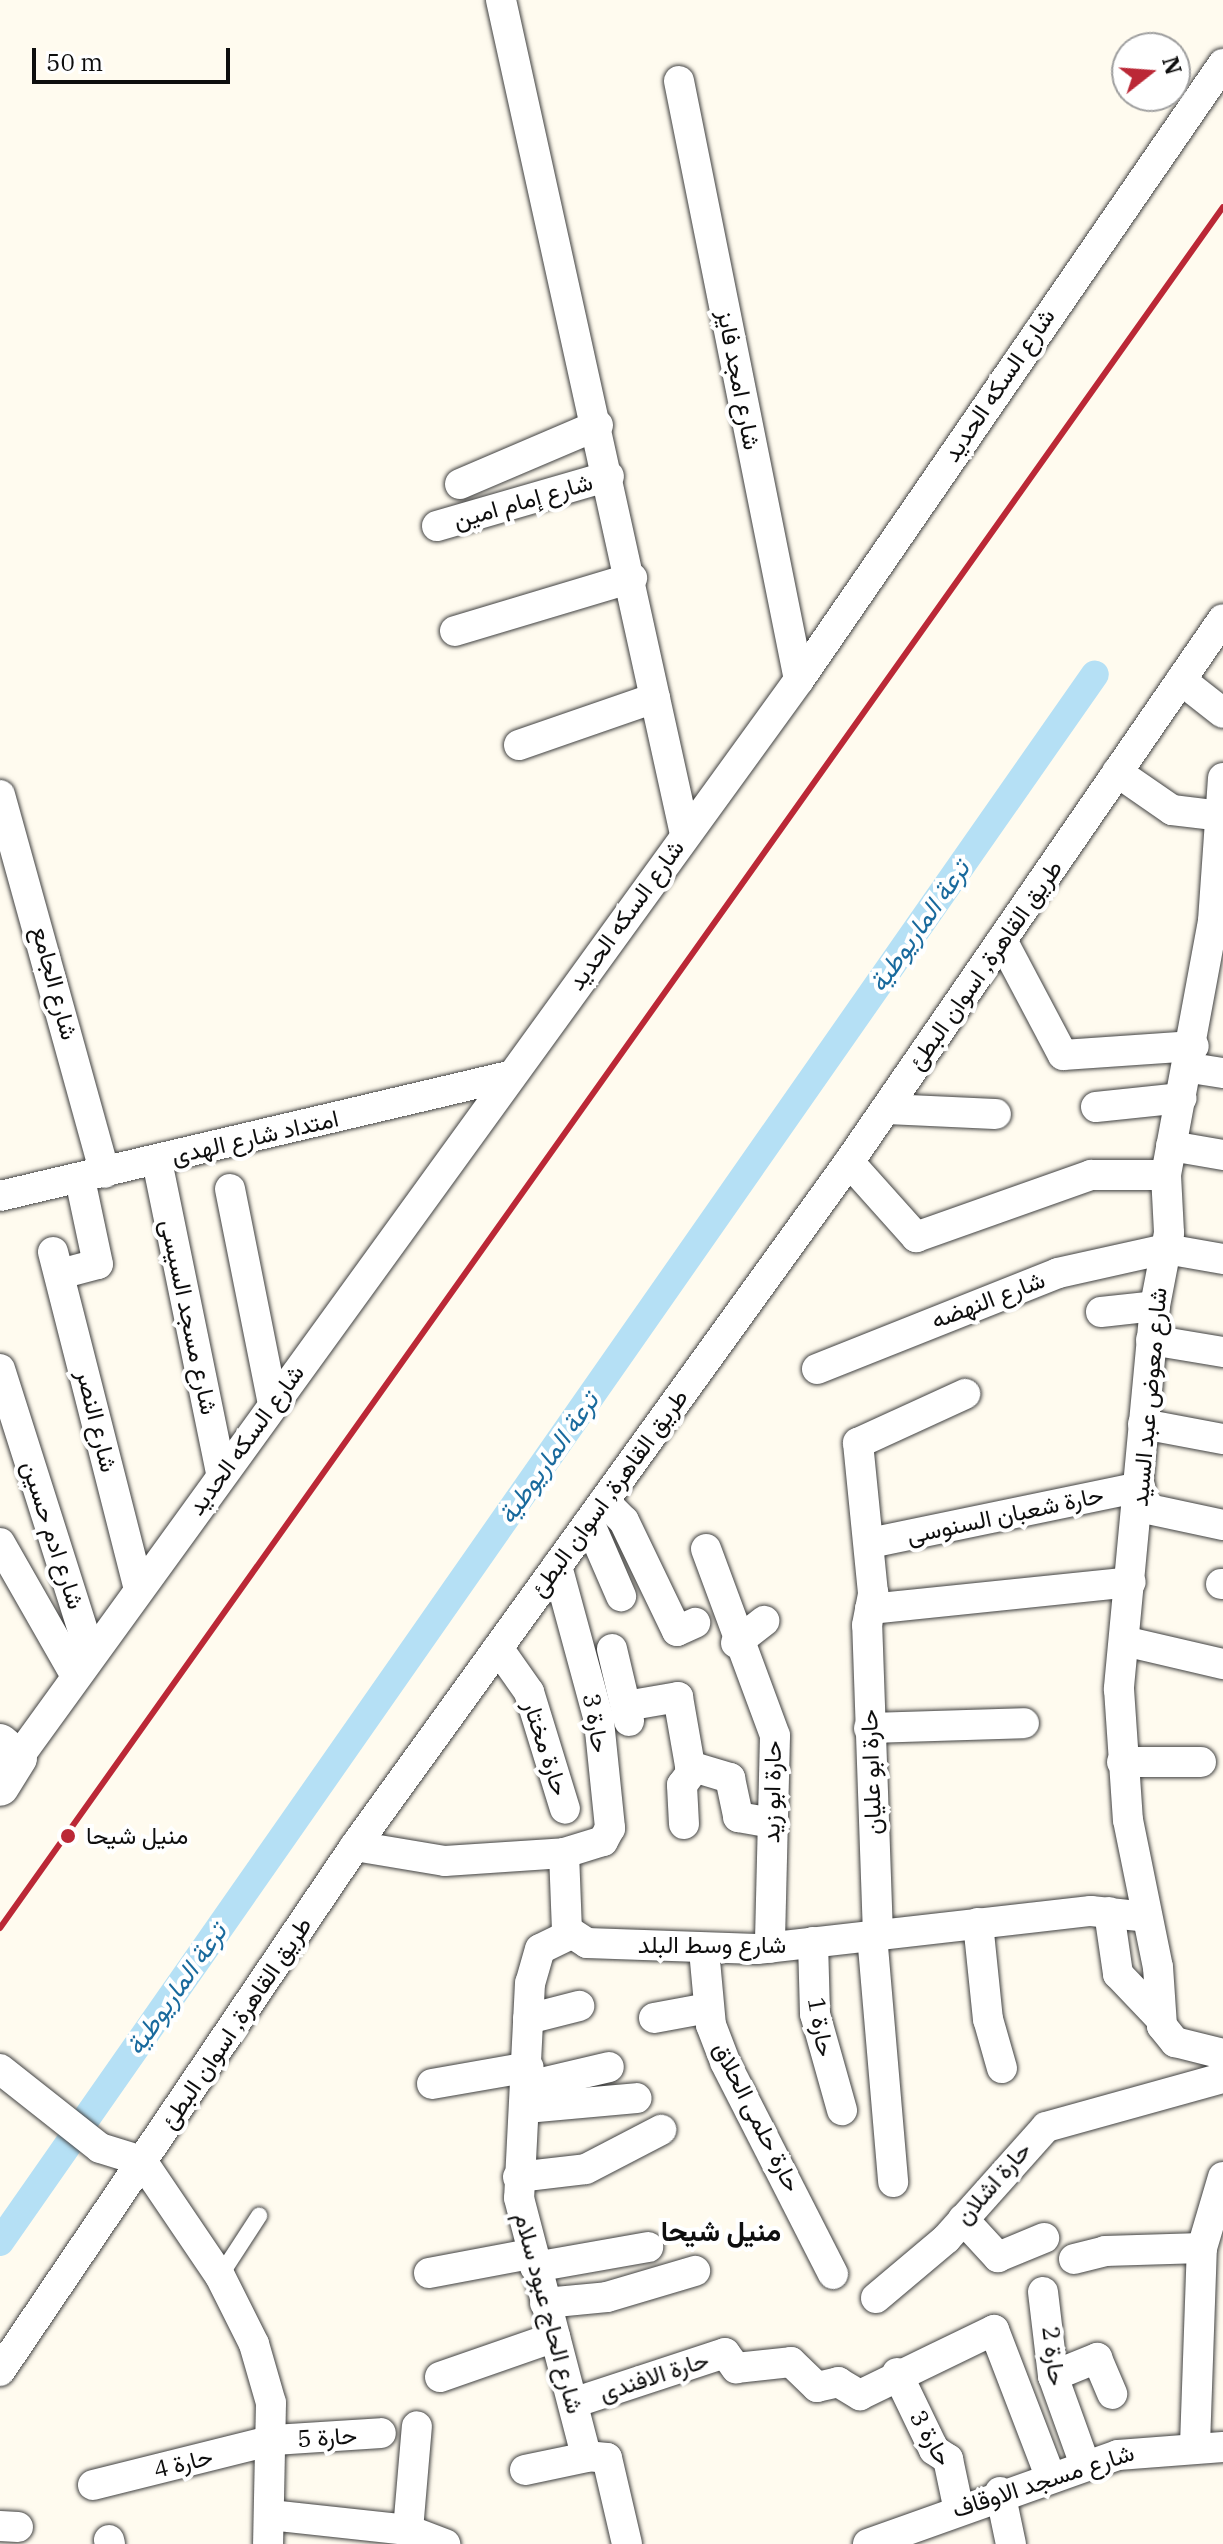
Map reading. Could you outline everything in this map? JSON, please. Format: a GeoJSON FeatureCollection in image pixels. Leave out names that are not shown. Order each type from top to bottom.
{"type":"FeatureCollection","features":[{"type":"Feature","properties":{"kind":"street"},"geometry":{"type":"LineString","coordinates":[[501,0],[632,578],[685,834]]}},
{"type":"Feature","properties":{"kind":"street","name":"شارع السكه الحديد"},"geometry":{"type":"LineString","coordinates":[[5,1769],[84,1666],[799,680],[1223,64]]}},
{"type":"Feature","properties":{"kind":"street","name":"شارع امجد فايز"},"geometry":{"type":"LineString","coordinates":[[679,81],[799,680]]}},
{"type":"Feature","properties":{"kind":"street"},"geometry":{"type":"LineString","coordinates":[[460,484],[598,425]]}},
{"type":"Feature","properties":{"kind":"street","name":"شارع إمام امين"},"geometry":{"type":"LineString","coordinates":[[437,526],[609,476]]}},
{"type":"Feature","properties":{"kind":"street"},"geometry":{"type":"LineString","coordinates":[[455,631],[632,578]]}},
{"type":"Feature","properties":{"kind":"street","name":"طريق القاهرة, اسوان البطئ"},"geometry":{"type":"LineString","coordinates":[[0,2371],[355,1846],[849,1162],[1223,619]]}},
{"type":"Feature","properties":{"kind":"street"},"geometry":{"type":"LineString","coordinates":[[1181,680],[1223,713]]}},
{"type":"Feature","properties":{"kind":"street"},"geometry":{"type":"LineString","coordinates":[[519,745],[655,698]]}},
{"type":"Feature","properties":{"kind":"street"},"geometry":{"type":"LineString","coordinates":[[1117,772],[1172,810],[1221,816]]}},
{"type":"Feature","properties":{"kind":"street","name":"شارع معوض عبد السيد"},"geometry":{"type":"LineString","coordinates":[[1160,2018],[1122,1762],[1124,1641],[1151,1340],[1166,1249],[1168,1160],[1215,967],[1222,868],[1223,782]]}},
{"type":"Feature","properties":{"kind":"street","name":"شارع الجامع"},"geometry":{"type":"LineString","coordinates":[[0,795],[92,1176],[98,1264],[56,1263]]}},
{"type":"Feature","properties":{"kind":"street"},"geometry":{"type":"LineString","coordinates":[[1002,940],[1063,1055],[1192,1057],[1223,1073]]}},
{"type":"Feature","properties":{"kind":"street","name":"امتداد شارع الهدى"},"geometry":{"type":"LineString","coordinates":[[0,1196],[509,1076]]}},
{"type":"Feature","properties":{"kind":"street"},"geometry":{"type":"LineString","coordinates":[[1096,1107],[1182,1098]]}},
{"type":"Feature","properties":{"kind":"street"},"geometry":{"type":"LineString","coordinates":[[886,1109],[996,1114]]}},
{"type":"Feature","properties":{"kind":"street"},"geometry":{"type":"LineString","coordinates":[[849,1162],[916,1237],[1091,1175],[1168,1160],[1223,1155]]}},
{"type":"Feature","properties":{"kind":"street","name":"شارع مسجد السيسى"},"geometry":{"type":"LineString","coordinates":[[157,1161],[221,1473]]}},
{"type":"Feature","properties":{"kind":"street"},"geometry":{"type":"LineString","coordinates":[[230,1189],[273,1404]]}},
{"type":"Feature","properties":{"kind":"street"},"geometry":{"type":"LineString","coordinates":[[1166,1249],[1223,1259]]}},
{"type":"Feature","properties":{"kind":"street","name":"شارع النهضه"},"geometry":{"type":"LineString","coordinates":[[817,1369],[1033,1281],[1166,1249]]}},
{"type":"Feature","properties":{"kind":"street","name":"شارع النصر"},"geometry":{"type":"LineString","coordinates":[[56,1263],[139,1589]]}},
{"type":"Feature","properties":{"kind":"street"},"geometry":{"type":"LineString","coordinates":[[1101,1312],[1155,1306]]}},
{"type":"Feature","properties":{"kind":"street"},"geometry":{"type":"LineString","coordinates":[[1151,1340],[1223,1352]]}},
{"type":"Feature","properties":{"kind":"street","name":"شارع ادم حسين"},"geometry":{"type":"LineString","coordinates":[[0,1369],[84,1666]]}},
{"type":"Feature","properties":{"kind":"street","name":"حارة ابو عليان"},"geometry":{"type":"LineString","coordinates":[[893,2182],[875,1935],[869,1728],[870,1543],[859,1440],[965,1394]]}},
{"type":"Feature","properties":{"kind":"street"},"geometry":{"type":"LineString","coordinates":[[1143,1424],[1223,1439]]}},
{"type":"Feature","properties":{"kind":"street"},"geometry":{"type":"LineString","coordinates":[[1139,1497],[1223,1525]]}},
{"type":"Feature","properties":{"kind":"street","name":"حارة شعبان السنوسى"},"geometry":{"type":"LineString","coordinates":[[870,1543],[1139,1497]]}},
{"type":"Feature","properties":{"kind":"street"},"geometry":{"type":"LineString","coordinates":[[596,1512],[621,1596]]}},
{"type":"Feature","properties":{"kind":"street"},"geometry":{"type":"LineString","coordinates":[[596,1512],[624,1521],[677,1631],[695,1623]]}},
{"type":"Feature","properties":{"kind":"street"},"geometry":{"type":"LineString","coordinates":[[0,1543],[84,1666]]}},
{"type":"Feature","properties":{"kind":"street","name":"حارة ابو زيد"},"geometry":{"type":"LineString","coordinates":[[706,1549],[736,1643],[775,1736],[770,1948]]}},
{"type":"Feature","properties":{"kind":"street","name":"حارة 3"},"geometry":{"type":"LineString","coordinates":[[557,1566],[599,1721],[610,1828],[603,1841],[564,1853]]}},
{"type":"Feature","properties":{"kind":"street"},"geometry":{"type":"LineString","coordinates":[[870,1609],[1131,1582]]}},
{"type":"Feature","properties":{"kind":"street"},"geometry":{"type":"LineString","coordinates":[[736,1643],[764,1621]]}},
{"type":"Feature","properties":{"kind":"street"},"geometry":{"type":"LineString","coordinates":[[1124,1641],[1223,1664]]}},
{"type":"Feature","properties":{"kind":"street","name":"حارة مختار"},"geometry":{"type":"LineString","coordinates":[[498,1648],[529,1692],[565,1809]]}},
{"type":"Feature","properties":{"kind":"street"},"geometry":{"type":"LineString","coordinates":[[612,1649],[627,1714],[678,1697],[694,1769],[682,1785],[684,1824]]}},
{"type":"Feature","properties":{"kind":"street"},"geometry":{"type":"LineString","coordinates":[[869,1728],[1024,1723]]}},
{"type":"Feature","properties":{"kind":"street"},"geometry":{"type":"LineString","coordinates":[[1122,1762],[1201,1762]]}},
{"type":"Feature","properties":{"kind":"street"},"geometry":{"type":"LineString","coordinates":[[694,1769],[730,1778],[738,1817],[771,1823]]}},
{"type":"Feature","properties":{"kind":"street"},"geometry":{"type":"LineString","coordinates":[[355,1846],[445,1861],[564,1853],[569,1935]]}},
{"type":"Feature","properties":{"kind":"street"},"geometry":{"type":"LineString","coordinates":[[1109,1912],[1118,1974],[1160,2018],[1175,2042],[1223,2054]]}},
{"type":"Feature","properties":{"kind":"street","name":"شارع وسط البلد"},"geometry":{"type":"LineString","coordinates":[[569,1935],[587,1943],[704,1950],[770,1948],[978,1923],[1109,1912],[1147,1917]]}},
{"type":"Feature","properties":{"kind":"street"},"geometry":{"type":"LineString","coordinates":[[978,1923],[988,2019],[1002,2068]]}},
{"type":"Feature","properties":{"kind":"street","name":"شارع الحاج عبود سلام"},"geometry":{"type":"LineString","coordinates":[[569,1935],[540,1949],[528,2019],[527,2087],[518,2177],[533,2260],[587,2457]]}},
{"type":"Feature","properties":{"kind":"street","name":"حارة 1"},"geometry":{"type":"LineString","coordinates":[[813,1942],[815,2014],[842,2110]]}},
{"type":"Feature","properties":{"kind":"street","name":"حارة حلمى الحلاق"},"geometry":{"type":"LineString","coordinates":[[704,1950],[708,2008],[725,2062],[833,2274]]}},
{"type":"Feature","properties":{"kind":"street"},"geometry":{"type":"LineString","coordinates":[[528,2019],[579,2006]]}},
{"type":"Feature","properties":{"kind":"street"},"geometry":{"type":"LineString","coordinates":[[654,2018],[708,2008]]}},
{"type":"Feature","properties":{"kind":"street"},"geometry":{"type":"LineString","coordinates":[[527,2087],[609,2067]]}},
{"type":"Feature","properties":{"kind":"street"},"geometry":{"type":"LineString","coordinates":[[9,2077],[100,2148],[142,2161],[220,2276],[254,2344],[274,2440],[269,2530],[408,2530],[445,2544]]}},
{"type":"Feature","properties":{"kind":"street","name":"حارة اشلان"},"geometry":{"type":"LineString","coordinates":[[876,2298],[963,2219],[1046,2127],[1223,2078]]}},
{"type":"Feature","properties":{"kind":"street"},"geometry":{"type":"LineString","coordinates":[[432,2084],[527,2087],[637,2098]]}},
{"type":"Feature","properties":{"kind":"street"},"geometry":{"type":"LineString","coordinates":[[518,2177],[586,2169],[661,2130]]}},
{"type":"Feature","properties":{"kind":"street"},"geometry":{"type":"LineString","coordinates":[[1209,2446],[1202,2248],[1223,2177]]}},
{"type":"Feature","properties":{"kind":"street"},"geometry":{"type":"LineString","coordinates":[[963,2219],[998,2257],[1044,2238]]}},
{"type":"Feature","properties":{"kind":"street"},"geometry":{"type":"LineString","coordinates":[[429,2273],[648,2247]]}},
{"type":"Feature","properties":{"kind":"street"},"geometry":{"type":"LineString","coordinates":[[1074,2259],[1105,2251],[1202,2248]]}},
{"type":"Feature","properties":{"kind":"street"},"geometry":{"type":"LineString","coordinates":[[545,2303],[607,2297],[695,2271]]}},
{"type":"Feature","properties":{"kind":"street","name":"حارة 2"},"geometry":{"type":"LineString","coordinates":[[1043,2292],[1053,2376],[1085,2465]]}},
{"type":"Feature","properties":{"kind":"street"},"geometry":{"type":"LineString","coordinates":[[897,2373],[997,2331],[1050,2476]]}},
{"type":"Feature","properties":{"kind":"street"},"geometry":{"type":"LineString","coordinates":[[440,2377],[555,2337]]}},
{"type":"Feature","properties":{"kind":"street","name":"حارة الافندى"},"geometry":{"type":"LineString","coordinates":[[573,2403],[725,2353],[737,2368],[796,2363],[817,2387],[841,2383],[856,2395],[897,2373]]}},
{"type":"Feature","properties":{"kind":"street"},"geometry":{"type":"LineString","coordinates":[[1053,2376],[1097,2358],[1112,2394]]}},
{"type":"Feature","properties":{"kind":"street","name":"حارة 3"},"geometry":{"type":"LineString","coordinates":[[897,2373],[934,2450],[948,2459],[958,2506]]}},
{"type":"Feature","properties":{"kind":"street"},"geometry":{"type":"LineString","coordinates":[[408,2530],[417,2426]]}},
{"type":"Feature","properties":{"kind":"street","name":"حارة 5"},"geometry":{"type":"LineString","coordinates":[[274,2440],[381,2433]]}},
{"type":"Feature","properties":{"kind":"street","name":"حارة 4"},"geometry":{"type":"LineString","coordinates":[[93,2485],[274,2440]]}},
{"type":"Feature","properties":{"kind":"street","name":"شارع مسجد الاوقاف"},"geometry":{"type":"LineString","coordinates":[[868,2544],[958,2506],[1085,2465],[1209,2446]]}},
{"type":"Feature","properties":{"kind":"street"},"geometry":{"type":"LineString","coordinates":[[525,2470],[587,2457],[607,2458],[627,2544]]}},
{"type":"Feature","properties":{"kind":"street"},"geometry":{"type":"LineString","coordinates":[[1000,2492],[1011,2544]]}},
{"type":"Feature","properties":{"kind":"lane"},"geometry":{"type":"LineString","coordinates":[[220,2276],[259,2216]]}},
{"type":"Feature","properties":{"kind":"waterway","name":"ترعة الماريوطية"},"geometry":{"type":"LineString","coordinates":[[0,2242],[1095,674]]}},
{"type":"Feature","properties":{"kind":"railway"},"geometry":{"type":"LineString","coordinates":[[0,1928],[1223,207]]}},
{"type":"Feature","properties":{"kind":"place","name":"منيل شيحا"},"geometry":{"type":"Point","coordinates":[68,1836]}},
{"type":"Feature","properties":{"kind":"district","name":"منيل شيحا"},"geometry":{"type":"Point","coordinates":[721,2231]}}]}
